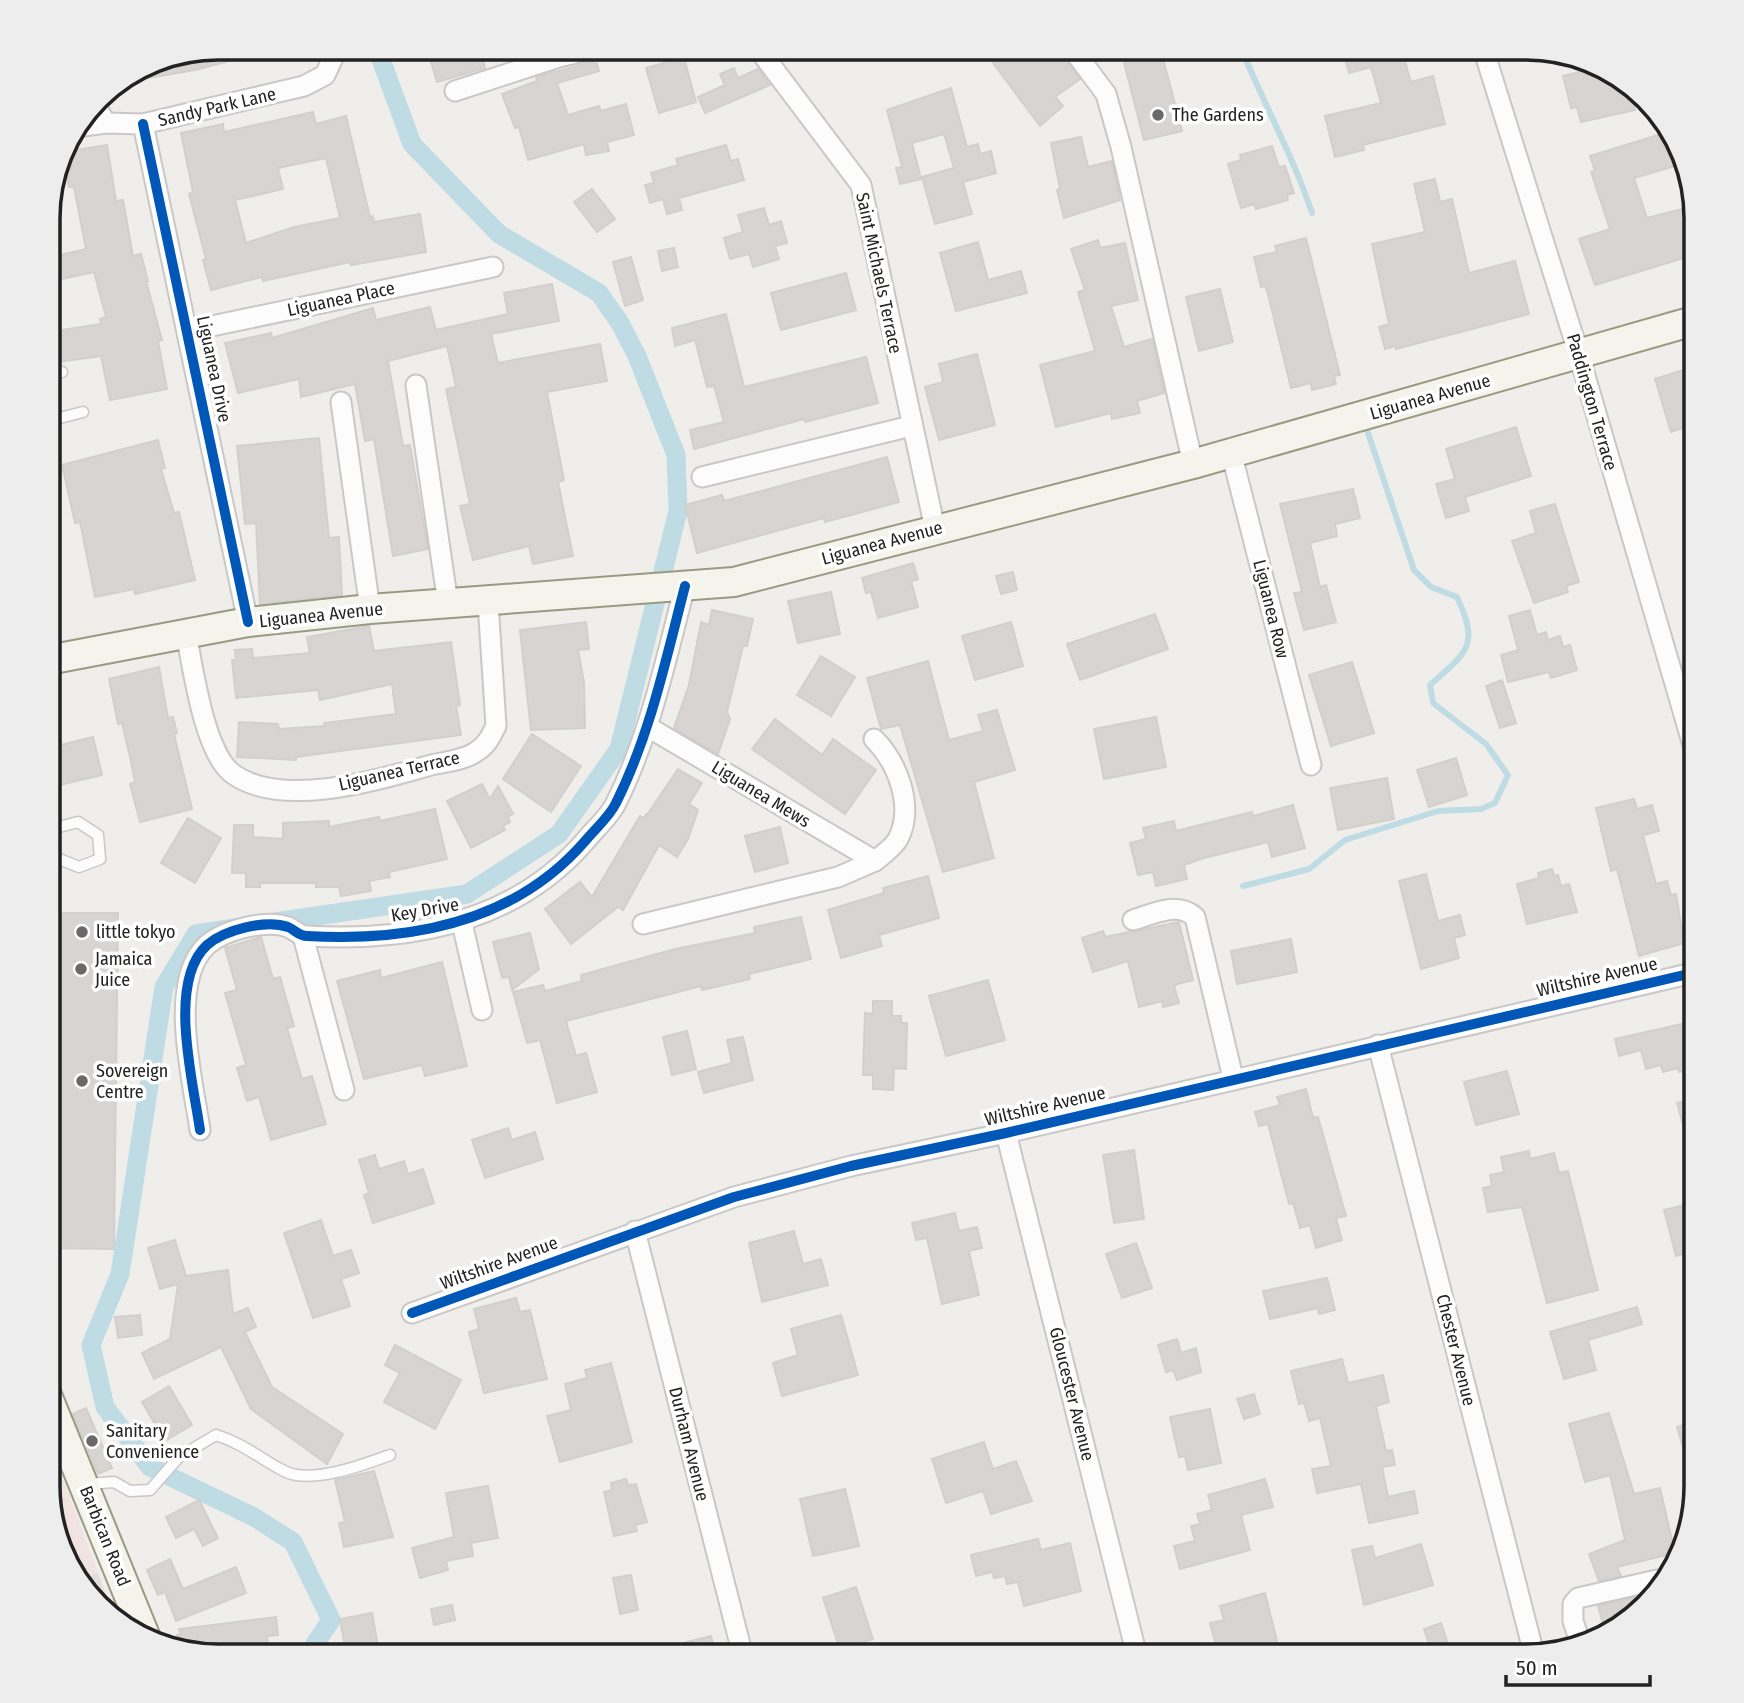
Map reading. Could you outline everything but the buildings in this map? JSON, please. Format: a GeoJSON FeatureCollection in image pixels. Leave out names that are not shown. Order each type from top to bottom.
{"type":"FeatureCollection","features":[{"type":"Feature","properties":{"kind":"main road","name":"Liguanea Avenue"},"geometry":{"type":"LineString","coordinates":[[60,658],[248,622],[734,582],[1193,464],[1684,324]]}},
{"type":"Feature","properties":{"kind":"main road","name":"Barbican Road"},"geometry":{"type":"LineString","coordinates":[[59,1423],[140,1622]]}},
{"type":"Feature","properties":{"kind":"street","name":"Sandy Park Lane"},"geometry":{"type":"LineString","coordinates":[[89,125],[143,124],[304,86],[326,75],[332,60]]}},
{"type":"Feature","properties":{"kind":"street"},"geometry":{"type":"LineString","coordinates":[[456,91],[550,60]]}},
{"type":"Feature","properties":{"kind":"street","name":"Saint Michaels Terrace"},"geometry":{"type":"LineString","coordinates":[[767,60],[861,185],[934,529]]}},
{"type":"Feature","properties":{"kind":"street"},"geometry":{"type":"LineString","coordinates":[[1080,60],[1106,94],[1124,160],[1193,464]]}},
{"type":"Feature","properties":{"kind":"street","name":"Paddington Terrace"},"geometry":{"type":"LineString","coordinates":[[1487,60],[1579,355],[1684,714]]}},
{"type":"Feature","properties":{"kind":"street"},"geometry":{"type":"LineString","coordinates":[[100,113],[106,123]]}},
{"type":"Feature","properties":{"kind":"street","name":"Liguanea Drive"},"geometry":{"type":"LineString","coordinates":[[143,124],[248,622]]}},
{"type":"Feature","properties":{"kind":"street","name":"Liguanea Place"},"geometry":{"type":"LineString","coordinates":[[188,331],[493,267]]}},
{"type":"Feature","properties":{"kind":"street"},"geometry":{"type":"LineString","coordinates":[[416,385],[448,604]]}},
{"type":"Feature","properties":{"kind":"street"},"geometry":{"type":"LineString","coordinates":[[341,402],[370,610]]}},
{"type":"Feature","properties":{"kind":"street"},"geometry":{"type":"LineString","coordinates":[[702,477],[911,426]]}},
{"type":"Feature","properties":{"kind":"street","name":"Liguanea Row"},"geometry":{"type":"LineString","coordinates":[[1231,452],[1311,765]]}},
{"type":"Feature","properties":{"kind":"street","name":"Key Drive"},"geometry":{"type":"LineString","coordinates":[[200,1129],[186,1027],[187,983],[196,958],[209,943],[232,932],[262,925],[287,927],[303,936],[381,935],[462,923],[507,904],[564,866],[615,806],[648,727],[681,586]]}},
{"type":"Feature","properties":{"kind":"street","name":"Liguanea Terrace"},"geometry":{"type":"LineString","coordinates":[[186,633],[212,741],[220,761],[233,774],[260,787],[317,790],[383,779],[476,753],[489,741],[496,726],[488,602]]}},
{"type":"Feature","properties":{"kind":"street","name":"Liguanea Mews"},"geometry":{"type":"LineString","coordinates":[[648,727],[875,862]]}},
{"type":"Feature","properties":{"kind":"street"},"geometry":{"type":"LineString","coordinates":[[643,924],[838,877],[875,862],[898,840],[905,812],[899,779],[889,754],[874,738]]}},
{"type":"Feature","properties":{"kind":"street"},"geometry":{"type":"LineString","coordinates":[[1133,920],[1175,908],[1187,910],[1195,917],[1233,1078]]}},
{"type":"Feature","properties":{"kind":"street"},"geometry":{"type":"LineString","coordinates":[[462,923],[482,1010]]}},
{"type":"Feature","properties":{"kind":"street"},"geometry":{"type":"LineString","coordinates":[[303,936],[344,1090]]}},
{"type":"Feature","properties":{"kind":"street","name":"Wiltshire Avenue"},"geometry":{"type":"LineString","coordinates":[[412,1313],[734,1197],[851,1166],[1006,1133],[1684,975]]}},
{"type":"Feature","properties":{"kind":"street","name":"Chester Avenue"},"geometry":{"type":"LineString","coordinates":[[1378,1045],[1531,1643]]}},
{"type":"Feature","properties":{"kind":"street","name":"Gloucester Avenue"},"geometry":{"type":"LineString","coordinates":[[1006,1133],[1134,1644]]}},
{"type":"Feature","properties":{"kind":"street","name":"Durham Avenue"},"geometry":{"type":"LineString","coordinates":[[635,1231],[740,1644]]}},
{"type":"Feature","properties":{"kind":"street"},"geometry":{"type":"LineString","coordinates":[[1577,1634],[1573,1621],[1573,1604],[1578,1598],[1653,1581]]}},
{"type":"Feature","properties":{"kind":"lane"},"geometry":{"type":"LineString","coordinates":[[60,418],[83,412]]}},
{"type":"Feature","properties":{"kind":"lane"},"geometry":{"type":"LineString","coordinates":[[59,858],[79,867],[100,859],[98,835],[78,822],[60,827]]}},
{"type":"Feature","properties":{"kind":"lane"},"geometry":{"type":"LineString","coordinates":[[86,1485],[114,1482],[130,1491],[150,1490],[179,1457],[216,1435],[232,1440],[286,1472],[300,1477],[362,1465],[390,1455]]}},
{"type":"Feature","properties":{"kind":"shaded area"},"geometry":{"type":"Polygon","coordinates":[[[59,1468],[107,1598],[92,1582],[72,1546],[61,1506],[59,1468]]]}},
{"type":"Feature","properties":{"kind":"shaded area"},"geometry":{"type":"Polygon","coordinates":[[[98,1573],[107,1598],[92,1582],[89,1576],[98,1573]]]}},
{"type":"Feature","properties":{"kind":"waterway"},"geometry":{"type":"LineString","coordinates":[[268,923],[467,894],[559,834],[619,749],[678,511],[676,455],[637,356],[620,323],[599,293],[499,234],[412,144],[381,60]]}},
{"type":"Feature","properties":{"kind":"waterway"},"geometry":{"type":"LineString","coordinates":[[1246,60],[1312,213]]}},
{"type":"Feature","properties":{"kind":"waterway"},"geometry":{"type":"LineString","coordinates":[[1243,886],[1309,869],[1345,840],[1438,811],[1481,809],[1495,803],[1508,775],[1486,744],[1433,703],[1430,685],[1461,656],[1466,647],[1468,627],[1457,597],[1431,587],[1414,570],[1366,427]]}},
{"type":"Feature","properties":{"kind":"waterway"},"geometry":{"type":"LineString","coordinates":[[235,928],[196,934],[164,987],[120,1274],[91,1345],[105,1407],[150,1467],[254,1517],[293,1542],[331,1620],[315,1644]]}},
{"type":"Feature","properties":{"kind":"cycle path"},"geometry":{"type":"LineString","coordinates":[[143,124],[248,622]]}},
{"type":"Feature","properties":{"kind":"cycle path"},"geometry":{"type":"LineString","coordinates":[[200,1130],[189,1060],[185,1007],[188,983],[195,962],[207,945],[234,931],[268,924],[288,927],[307,936],[385,935],[423,930],[494,908],[528,890],[558,868],[610,813],[628,777],[656,696],[685,586]]}},
{"type":"Feature","properties":{"kind":"cycle path"},"geometry":{"type":"LineString","coordinates":[[412,1313],[734,1197],[851,1166],[1006,1133],[1684,975]]}},
{"type":"Feature","properties":{"kind":"place","name":"The Gardens"},"geometry":{"type":"Point","coordinates":[1158,115]}},
{"type":"Feature","properties":{"kind":"place","name":"little tokyo"},"geometry":{"type":"Point","coordinates":[82,932]}},
{"type":"Feature","properties":{"kind":"place","name":"Jamaica Juice"},"geometry":{"type":"Point","coordinates":[81,969]}},
{"type":"Feature","properties":{"kind":"place","name":"Sovereign Centre"},"geometry":{"type":"Point","coordinates":[82,1081]}},
{"type":"Feature","properties":{"kind":"place","name":"Sanitary Convenience"},"geometry":{"type":"Point","coordinates":[92,1441]}}]}
